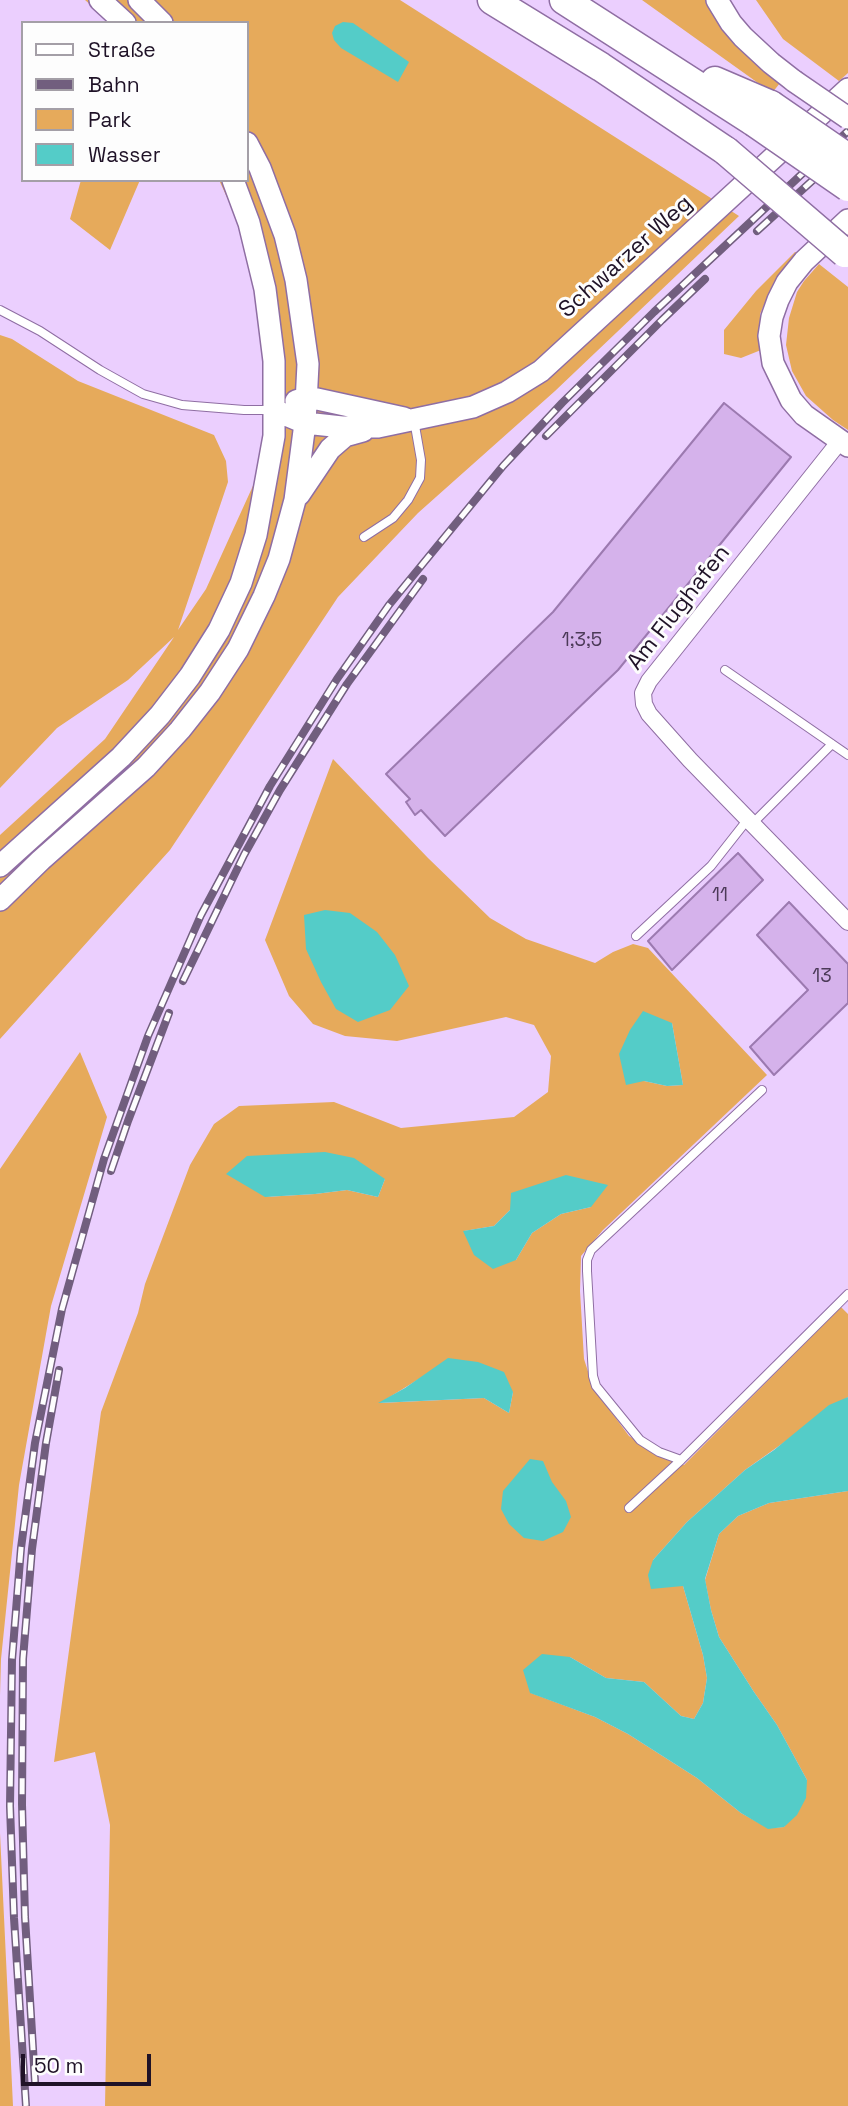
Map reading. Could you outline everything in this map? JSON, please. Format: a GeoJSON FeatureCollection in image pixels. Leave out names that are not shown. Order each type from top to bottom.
{"type":"FeatureCollection","features":[{"type":"Feature","properties":{"kind":"highway"},"geometry":{"type":"LineString","coordinates":[[492,0],[601,67],[726,151],[847,247]]}},
{"type":"Feature","properties":{"kind":"highway"},"geometry":{"type":"LineString","coordinates":[[564,0],[639,47],[848,158]]}},
{"type":"Feature","properties":{"kind":"highway"},"geometry":{"type":"LineString","coordinates":[[763,114],[848,187]]}},
{"type":"Feature","properties":{"kind":"street"},"geometry":{"type":"LineString","coordinates":[[100,0],[123,21]]}},
{"type":"Feature","properties":{"kind":"street"},"geometry":{"type":"LineString","coordinates":[[139,0],[160,21]]}},
{"type":"Feature","properties":{"kind":"street"},"geometry":{"type":"LineString","coordinates":[[717,0],[731,23],[771,63],[848,118]]}},
{"type":"Feature","properties":{"kind":"street","name":"Schwarzer Weg"},"geometry":{"type":"LineString","coordinates":[[274,410],[306,423],[378,427],[472,407],[507,393],[541,370],[848,89]]}},
{"type":"Feature","properties":{"kind":"street"},"geometry":{"type":"LineString","coordinates":[[0,900],[146,767],[180,730],[210,692],[238,649],[279,559],[295,500],[306,423],[308,364],[296,280],[285,235],[260,168],[248,145]]}},
{"type":"Feature","properties":{"kind":"street"},"geometry":{"type":"LineString","coordinates":[[0,866],[129,749],[160,715],[190,676],[219,630],[241,583],[256,536],[274,436],[274,410],[272,336],[265,289],[249,223],[234,182]]}},
{"type":"Feature","properties":{"kind":"street"},"geometry":{"type":"LineString","coordinates":[[844,443],[804,415],[791,400],[773,363],[769,336],[772,317],[787,282],[804,261],[848,220]]}},
{"type":"Feature","properties":{"kind":"street"},"geometry":{"type":"LineString","coordinates":[[274,410],[308,397]]}},
{"type":"Feature","properties":{"kind":"street","name":"Schwarzer Weg"},"geometry":{"type":"LineString","coordinates":[[308,397],[414,420]]}},
{"type":"Feature","properties":{"kind":"street"},"geometry":{"type":"LineString","coordinates":[[295,500],[330,449],[345,436],[378,427]]}},
{"type":"Feature","properties":{"kind":"street","name":"Am Flughafen"},"geometry":{"type":"LineString","coordinates":[[844,443],[649,681],[643,692],[644,704],[649,714],[690,760],[848,922]]}},
{"type":"Feature","properties":{"kind":"lane"},"geometry":{"type":"LineString","coordinates":[[0,310],[40,331],[143,394],[182,405],[274,410]]}},
{"type":"Feature","properties":{"kind":"lane"},"geometry":{"type":"LineString","coordinates":[[364,537],[393,517],[408,500],[420,478],[421,460],[414,420]]}},
{"type":"Feature","properties":{"kind":"lane"},"geometry":{"type":"LineString","coordinates":[[725,670],[848,755]]}},
{"type":"Feature","properties":{"kind":"lane"},"geometry":{"type":"LineString","coordinates":[[636,936],[711,866],[750,822],[832,744]]}},
{"type":"Feature","properties":{"kind":"lane"},"geometry":{"type":"LineString","coordinates":[[681,1460],[659,1452],[640,1440],[596,1386],[593,1376],[587,1260],[591,1250],[762,1090]]}},
{"type":"Feature","properties":{"kind":"lane"},"geometry":{"type":"LineString","coordinates":[[629,1507],[681,1460],[848,1294]]}},
{"type":"Feature","properties":{"kind":"green space"},"geometry":{"type":"Polygon","coordinates":[[[85,0],[400,0],[739,216],[555,391],[418,513],[338,597],[170,850],[0,1039],[0,835],[105,739],[174,637],[128,680],[57,728],[0,788],[0,335],[12,339],[78,381],[214,435],[226,461],[228,482],[178,630],[206,589],[262,466],[266,380],[256,297],[236,217],[220,182],[248,182],[248,21],[109,21],[85,0]]]}},
{"type":"Feature","properties":{"kind":"green space"},"geometry":{"type":"Polygon","coordinates":[[[642,0],[708,0],[714,13],[748,57],[780,83],[772,93],[642,0]]]}},
{"type":"Feature","properties":{"kind":"green space"},"geometry":{"type":"Polygon","coordinates":[[[756,0],[848,0],[848,73],[839,81],[783,39],[756,0]]]}},
{"type":"Feature","properties":{"kind":"green space"},"geometry":{"type":"Polygon","coordinates":[[[80,182],[139,182],[110,250],[70,219],[80,182]]]}},
{"type":"Feature","properties":{"kind":"green space"},"geometry":{"type":"Polygon","coordinates":[[[797,253],[774,282],[760,314],[761,350],[741,358],[724,354],[724,330],[756,291],[797,253]]]}},
{"type":"Feature","properties":{"kind":"green space"},"geometry":{"type":"Polygon","coordinates":[[[819,264],[848,287],[848,430],[806,396],[792,371],[786,345],[789,318],[797,292],[819,264]]]}},
{"type":"Feature","properties":{"kind":"green space"},"geometry":{"type":"Polygon","coordinates":[[[333,759],[490,918],[526,939],[595,963],[633,944],[648,948],[767,1075],[603,1230],[581,1256],[584,1359],[593,1387],[629,1436],[658,1454],[684,1465],[841,1307],[848,1314],[848,1397],[745,1470],[687,1522],[653,1560],[683,1586],[703,1655],[707,1678],[703,1703],[694,1719],[681,1716],[644,1682],[606,1678],[570,1657],[531,1693],[595,1717],[628,1734],[697,1778],[741,1813],[768,1828],[784,1827],[807,1780],[777,1725],[719,1637],[705,1580],[719,1534],[738,1516],[769,1503],[848,1491],[848,2106],[105,2106],[110,1825],[95,1752],[54,1762],[101,1412],[190,1165],[214,1124],[239,1106],[334,1102],[401,1128],[514,1117],[548,1092],[551,1056],[534,1025],[506,1017],[397,1041],[345,1036],[313,1024],[289,996],[265,940],[333,759]],[[672,1023],[644,1081],[667,1086],[683,1085],[672,1023]],[[385,1179],[265,1197],[347,1190],[378,1197],[385,1179]],[[591,1207],[510,1210],[494,1226],[464,1231],[516,1260],[532,1233],[561,1214],[591,1207]],[[427,1374],[380,1403],[484,1398],[509,1413],[513,1392],[427,1374]]]}},
{"type":"Feature","properties":{"kind":"green space"},"geometry":{"type":"Polygon","coordinates":[[[80,1052],[107,1117],[51,1306],[19,1485],[1,1659],[0,1695],[0,1169],[80,1052]]]}},
{"type":"Feature","properties":{"kind":"green space"},"geometry":{"type":"Polygon","coordinates":[[[0,1833],[13,2106],[0,2106],[0,1833]]]}},
{"type":"Feature","properties":{"kind":"water"},"geometry":{"type":"Polygon","coordinates":[[[343,22],[353,23],[409,62],[398,82],[341,48],[332,33],[335,26],[343,22]]]}},
{"type":"Feature","properties":{"kind":"water"},"geometry":{"type":"Polygon","coordinates":[[[325,910],[350,913],[377,932],[395,955],[409,986],[390,1010],[358,1022],[336,1009],[306,949],[304,915],[325,910]]]}},
{"type":"Feature","properties":{"kind":"water"},"geometry":{"type":"Polygon","coordinates":[[[643,1011],[672,1023],[683,1085],[667,1086],[644,1081],[626,1085],[619,1054],[643,1011]]]}},
{"type":"Feature","properties":{"kind":"water"},"geometry":{"type":"Polygon","coordinates":[[[325,1152],[354,1158],[385,1179],[378,1197],[347,1190],[265,1197],[226,1174],[247,1156],[325,1152]]]}},
{"type":"Feature","properties":{"kind":"water"},"geometry":{"type":"Polygon","coordinates":[[[566,1175],[608,1185],[591,1207],[561,1214],[532,1233],[516,1260],[493,1269],[474,1255],[463,1231],[494,1226],[510,1210],[511,1193],[566,1175]]]}},
{"type":"Feature","properties":{"kind":"water"},"geometry":{"type":"Polygon","coordinates":[[[448,1358],[478,1362],[504,1372],[513,1392],[509,1413],[484,1398],[378,1403],[405,1388],[448,1358]]]}},
{"type":"Feature","properties":{"kind":"water"},"geometry":{"type":"Polygon","coordinates":[[[848,1397],[848,1491],[769,1503],[738,1516],[719,1534],[705,1579],[719,1637],[777,1725],[807,1780],[806,1798],[797,1815],[784,1827],[768,1829],[741,1813],[697,1778],[628,1734],[595,1717],[530,1693],[523,1670],[542,1654],[570,1657],[606,1678],[644,1682],[681,1716],[694,1719],[703,1703],[707,1678],[703,1655],[683,1586],[651,1589],[648,1575],[653,1560],[687,1522],[745,1470],[829,1405],[848,1397]]]}},
{"type":"Feature","properties":{"kind":"water"},"geometry":{"type":"Polygon","coordinates":[[[530,1459],[543,1461],[552,1482],[566,1501],[571,1517],[563,1532],[543,1541],[524,1538],[509,1524],[501,1509],[503,1491],[530,1459]]]}},
{"type":"Feature","properties":{"kind":"building"},"geometry":{"type":"Polygon","coordinates":[[[724,403],[791,457],[618,670],[445,836],[421,810],[415,815],[406,802],[410,799],[386,774],[553,612],[724,403]]]}},
{"type":"Feature","properties":{"kind":"building"},"geometry":{"type":"Polygon","coordinates":[[[738,853],[763,880],[672,970],[648,941],[738,853]]]}},
{"type":"Feature","properties":{"kind":"building"},"geometry":{"type":"Polygon","coordinates":[[[789,902],[848,964],[848,1003],[774,1075],[750,1047],[808,990],[757,935],[789,902]]]}},
{"type":"Feature","properties":{"kind":"railway"},"geometry":{"type":"LineString","coordinates":[[26,2106],[10,1806],[12,1660],[21,1548],[35,1443],[62,1309],[104,1159],[148,1036],[201,915],[270,786],[337,679],[389,605],[503,466],[562,403],[654,312],[848,131]]}},
{"type":"Feature","properties":{"kind":"railway"},"geometry":{"type":"LineString","coordinates":[[757,231],[848,148]]}},
{"type":"Feature","properties":{"kind":"railway"},"geometry":{"type":"LineString","coordinates":[[546,436],[705,279]]}},
{"type":"Feature","properties":{"kind":"railway"},"geometry":{"type":"LineString","coordinates":[[183,981],[244,855],[280,790],[347,684],[423,579]]}},
{"type":"Feature","properties":{"kind":"railway"},"geometry":{"type":"LineString","coordinates":[[111,1171],[169,1013]]}},
{"type":"Feature","properties":{"kind":"railway"},"geometry":{"type":"LineString","coordinates":[[35,2082],[25,1917],[22,1804],[23,1659],[32,1549],[59,1370]]}}]}
